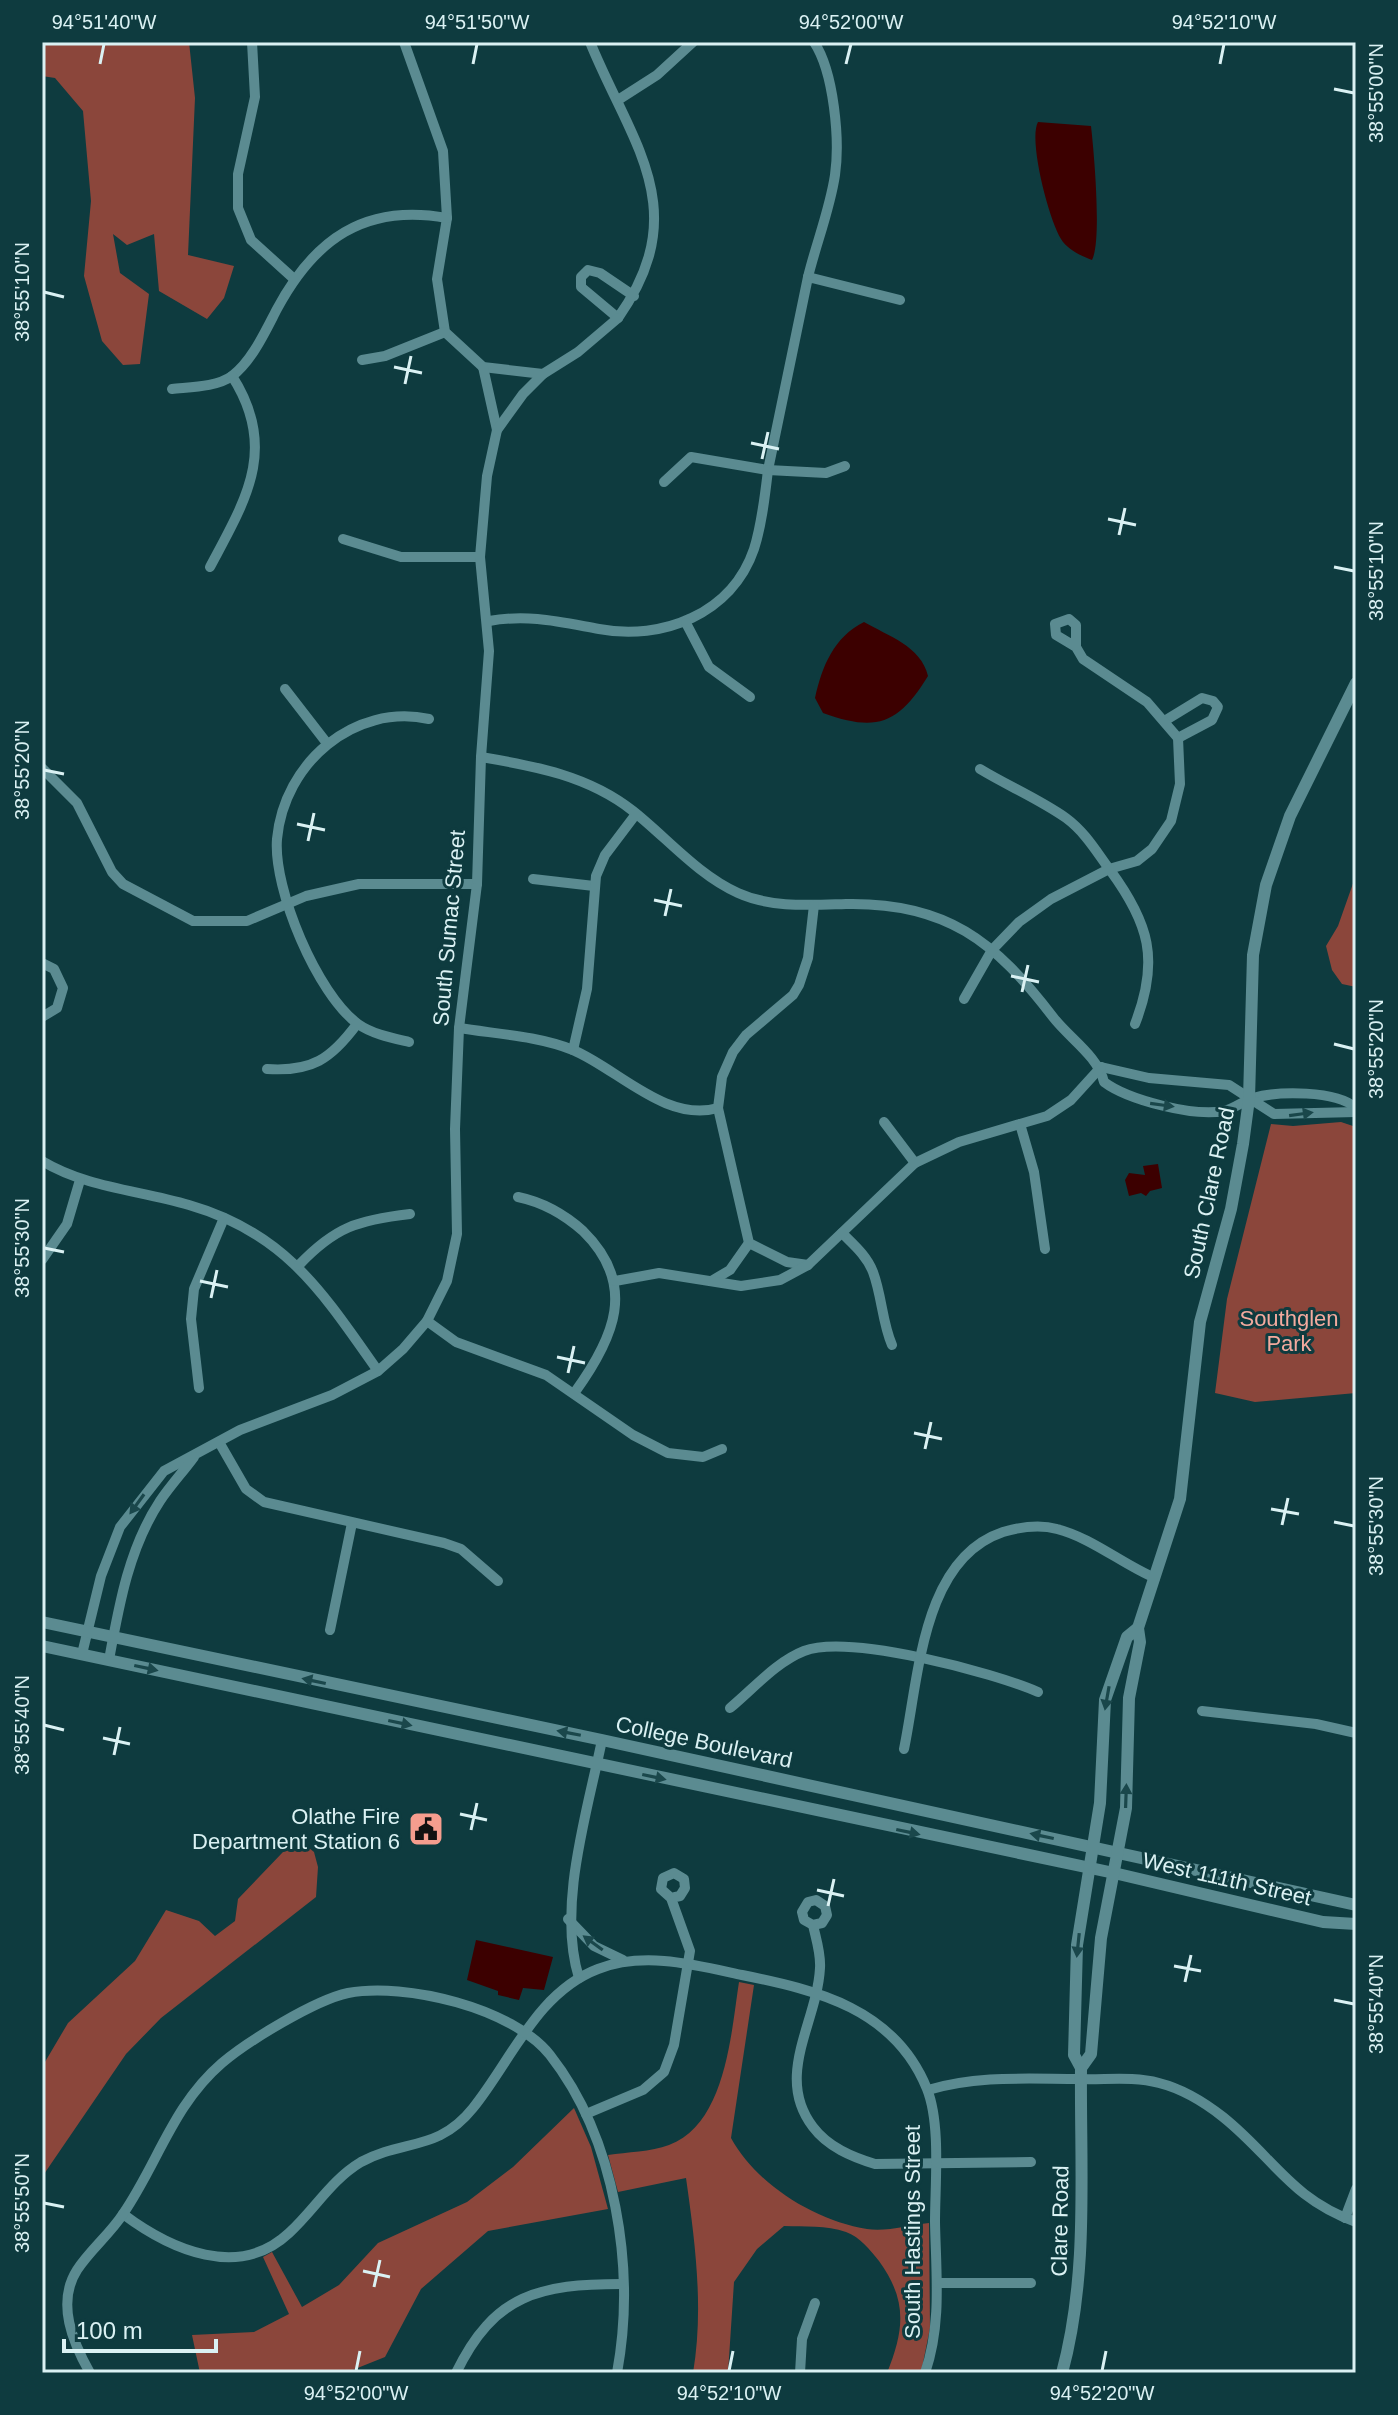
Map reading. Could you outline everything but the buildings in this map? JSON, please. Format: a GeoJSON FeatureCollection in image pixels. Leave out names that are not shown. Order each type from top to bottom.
{"type":"FeatureCollection","features":[{"type":"Feature","properties":{"kind":"street"},"geometry":{"type":"LineString","coordinates":[[252,42],[255,97],[238,174],[238,208],[251,240],[293,278]]}},
{"type":"Feature","properties":{"kind":"street"},"geometry":{"type":"LineString","coordinates":[[404,42],[443,151],[447,218],[437,279],[445,332],[483,367],[497,430]]}},
{"type":"Feature","properties":{"kind":"street","name":"South Sumac Street"},"geometry":{"type":"LineString","coordinates":[[82,1654],[101,1576],[120,1527],[164,1471],[240,1430],[332,1395],[378,1371],[403,1349],[427,1321],[447,1281],[457,1234],[455,1129],[459,1028],[477,884],[489,621],[480,557],[482,509],[497,430],[543,374],[578,352],[618,318],[634,296],[654,231],[652,184],[642,149],[590,42]]}},
{"type":"Feature","properties":{"kind":"street"},"geometry":{"type":"LineString","coordinates":[[618,100],[657,75],[693,42]]}},
{"type":"Feature","properties":{"kind":"street"},"geometry":{"type":"LineString","coordinates":[[489,621],[539,617],[623,632],[656,631],[686,623],[728,590],[744,570],[754,549],[808,277],[835,174],[834,108],[817,43]]}},
{"type":"Feature","properties":{"kind":"street"},"geometry":{"type":"LineString","coordinates":[[172,389],[212,383],[232,376],[258,343],[293,278],[308,258],[352,227],[408,215],[447,218]]}},
{"type":"Feature","properties":{"kind":"street"},"geometry":{"type":"LineString","coordinates":[[618,318],[581,287],[581,277],[588,270],[600,273],[634,296]]}},
{"type":"Feature","properties":{"kind":"street"},"geometry":{"type":"LineString","coordinates":[[808,277],[900,300]]}},
{"type":"Feature","properties":{"kind":"street"},"geometry":{"type":"LineString","coordinates":[[362,360],[385,356],[445,332]]}},
{"type":"Feature","properties":{"kind":"street"},"geometry":{"type":"LineString","coordinates":[[483,367],[543,374]]}},
{"type":"Feature","properties":{"kind":"street"},"geometry":{"type":"LineString","coordinates":[[210,567],[250,490],[255,460],[253,428],[246,401],[232,376]]}},
{"type":"Feature","properties":{"kind":"street"},"geometry":{"type":"LineString","coordinates":[[664,482],[691,457],[768,470],[826,473],[845,466]]}},
{"type":"Feature","properties":{"kind":"street"},"geometry":{"type":"LineString","coordinates":[[343,539],[401,557],[480,557]]}},
{"type":"Feature","properties":{"kind":"street"},"geometry":{"type":"LineString","coordinates":[[686,623],[709,667],[750,697]]}},
{"type":"Feature","properties":{"kind":"street"},"geometry":{"type":"LineString","coordinates":[[964,999],[992,950],[1039,906],[1109,869],[1137,861],[1152,849],[1168,827],[1180,784],[1178,738],[1166,720],[1147,702],[1094,669],[1076,647]]}},
{"type":"Feature","properties":{"kind":"street","name":"South Clare Road"},"geometry":{"type":"LineString","coordinates":[[1114,1873],[1126,1808],[1129,1698],[1140,1642],[1138,1628],[1180,1499],[1200,1322],[1231,1209],[1249,1099],[1253,955],[1266,885],[1290,816],[1356,683]]}},
{"type":"Feature","properties":{"kind":"street"},"geometry":{"type":"LineString","coordinates":[[285,689],[326,742]]}},
{"type":"Feature","properties":{"kind":"street"},"geometry":{"type":"LineString","coordinates":[[1166,720],[1202,698],[1213,701],[1218,707],[1212,720],[1178,738]]}},
{"type":"Feature","properties":{"kind":"street"},"geometry":{"type":"LineString","coordinates":[[409,1042],[357,1024],[320,981],[288,904],[277,840],[284,806],[304,766],[326,742],[370,721],[404,714],[429,719]]}},
{"type":"Feature","properties":{"kind":"street"},"geometry":{"type":"LineString","coordinates":[[481,757],[553,770],[593,788],[636,814],[724,887],[758,899],[814,905],[862,904],[919,912],[970,932],[1010,965],[1063,1031],[1101,1067],[1149,1078],[1229,1085],[1274,1114],[1287,1116],[1356,1110]]}},
{"type":"Feature","properties":{"kind":"street"},"geometry":{"type":"LineString","coordinates":[[42,768],[77,803],[112,872],[138,894],[189,920],[214,923],[247,921],[327,889],[359,884],[477,884]]}},
{"type":"Feature","properties":{"kind":"street"},"geometry":{"type":"LineString","coordinates":[[980,769],[1067,819],[1088,837],[1139,912],[1150,956],[1148,982],[1135,1024]]}},
{"type":"Feature","properties":{"kind":"street"},"geometry":{"type":"LineString","coordinates":[[573,1050],[587,989],[594,886],[605,855],[636,814]]}},
{"type":"Feature","properties":{"kind":"street"},"geometry":{"type":"LineString","coordinates":[[533,879],[594,886]]}},
{"type":"Feature","properties":{"kind":"street"},"geometry":{"type":"LineString","coordinates":[[713,1280],[730,1270],[749,1243],[718,1108],[722,1077],[733,1052],[746,1035],[793,995],[799,985],[808,958],[814,905]]}},
{"type":"Feature","properties":{"kind":"street"},"geometry":{"type":"LineString","coordinates":[[42,963],[54,969],[63,988],[57,1008],[42,1017]]}},
{"type":"Feature","properties":{"kind":"street"},"geometry":{"type":"LineString","coordinates":[[267,1069],[312,1066],[331,1054],[357,1024]]}},
{"type":"Feature","properties":{"kind":"street"},"geometry":{"type":"LineString","coordinates":[[459,1028],[530,1039],[573,1050],[667,1103],[691,1110],[718,1108]]}},
{"type":"Feature","properties":{"kind":"street"},"geometry":{"type":"LineString","coordinates":[[1101,1067],[1104,1082],[1117,1091],[1148,1103],[1224,1111],[1249,1099],[1284,1092],[1326,1097],[1356,1110]]}},
{"type":"Feature","properties":{"kind":"street"},"geometry":{"type":"LineString","coordinates":[[615,1281],[659,1273],[741,1286],[780,1280],[808,1265],[915,1163],[959,1142],[1020,1124],[1064,1106],[1101,1067]]}},
{"type":"Feature","properties":{"kind":"street"},"geometry":{"type":"LineString","coordinates":[[884,1122],[915,1163]]}},
{"type":"Feature","properties":{"kind":"street"},"geometry":{"type":"LineString","coordinates":[[1020,1124],[1034,1172],[1045,1249]]}},
{"type":"Feature","properties":{"kind":"street"},"geometry":{"type":"LineString","coordinates":[[42,1161],[80,1180],[190,1205],[224,1218],[263,1239],[299,1265],[378,1371]]}},
{"type":"Feature","properties":{"kind":"street"},"geometry":{"type":"LineString","coordinates":[[42,1260],[67,1224],[80,1180]]}},
{"type":"Feature","properties":{"kind":"street"},"geometry":{"type":"LineString","coordinates":[[518,1197],[538,1201],[572,1221],[592,1241],[615,1281],[613,1321],[605,1346],[575,1392]]}},
{"type":"Feature","properties":{"kind":"street"},"geometry":{"type":"LineString","coordinates":[[299,1265],[325,1238],[346,1228],[410,1214]]}},
{"type":"Feature","properties":{"kind":"street"},"geometry":{"type":"LineString","coordinates":[[199,1388],[191,1319],[194,1289],[224,1218]]}},
{"type":"Feature","properties":{"kind":"street"},"geometry":{"type":"LineString","coordinates":[[842,1233],[864,1255],[874,1273],[882,1320],[892,1345]]}},
{"type":"Feature","properties":{"kind":"street"},"geometry":{"type":"LineString","coordinates":[[749,1243],[787,1262],[808,1265]]}},
{"type":"Feature","properties":{"kind":"street"},"geometry":{"type":"LineString","coordinates":[[427,1321],[456,1342],[520,1364],[575,1392],[633,1435],[668,1453],[703,1457],[722,1449]]}},
{"type":"Feature","properties":{"kind":"street"},"geometry":{"type":"LineString","coordinates":[[219,1442],[246,1489],[264,1502],[461,1549],[498,1581]]}},
{"type":"Feature","properties":{"kind":"street","name":"South Sumac Street"},"geometry":{"type":"LineString","coordinates":[[109,1660],[129,1568],[143,1533],[160,1501],[195,1455]]}},
{"type":"Feature","properties":{"kind":"street"},"geometry":{"type":"LineString","coordinates":[[330,1630],[352,1523]]}},
{"type":"Feature","properties":{"kind":"street"},"geometry":{"type":"LineString","coordinates":[[904,1749],[938,1594],[955,1564],[996,1535],[1038,1526],[1071,1533],[1125,1565],[1155,1578]]}},
{"type":"Feature","properties":{"kind":"street","name":"College Boulevard"},"geometry":{"type":"LineString","coordinates":[[42,1622],[602,1740],[1356,1905]]}},
{"type":"Feature","properties":{"kind":"street","name":"South Clare Road"},"geometry":{"type":"LineString","coordinates":[[1089,1868],[1100,1803],[1105,1700],[1127,1637],[1138,1628]]}},
{"type":"Feature","properties":{"kind":"street","name":"College Boulevard"},"geometry":{"type":"LineString","coordinates":[[42,1646],[1089,1868]]}},
{"type":"Feature","properties":{"kind":"street"},"geometry":{"type":"LineString","coordinates":[[730,1708],[779,1666],[816,1647],[849,1646],[922,1660],[1010,1680],[1038,1692]]}},
{"type":"Feature","properties":{"kind":"street"},"geometry":{"type":"LineString","coordinates":[[1202,1711],[1316,1724],[1356,1733]]}},
{"type":"Feature","properties":{"kind":"street"},"geometry":{"type":"LineString","coordinates":[[579,1978],[571,1952],[568,1919],[602,1740]]}},
{"type":"Feature","properties":{"kind":"street","name":"West 111th Street"},"geometry":{"type":"LineString","coordinates":[[1089,1868],[1323,1922],[1356,1924]]}},
{"type":"Feature","properties":{"kind":"street","name":"Clare Road"},"geometry":{"type":"LineString","coordinates":[[1062,2373],[1072,2338],[1080,2278],[1081,2074],[1074,2055],[1077,1945],[1089,1868]]}},
{"type":"Feature","properties":{"kind":"street","name":"Clare Road"},"geometry":{"type":"LineString","coordinates":[[1081,2074],[1091,2054],[1101,1938],[1114,1873]]}},
{"type":"Feature","properties":{"kind":"street"},"geometry":{"type":"LineString","coordinates":[[586,2114],[643,2090],[664,2072],[674,2045],[690,1964],[686,1933],[671,1898]]}},
{"type":"Feature","properties":{"kind":"street"},"geometry":{"type":"LineString","coordinates":[[568,1919],[594,1946],[623,1960],[690,1964],[815,1991],[858,2009],[895,2040],[928,2090],[951,2083],[1008,2077],[1081,2074],[1141,2080],[1186,2093],[1229,2122],[1308,2200],[1350,2220],[1356,2189]]}},
{"type":"Feature","properties":{"kind":"street"},"geometry":{"type":"LineString","coordinates":[[813,1925],[820,1957],[815,1991],[799,2052],[795,2086],[801,2111],[819,2134],[851,2157],[875,2164],[1031,2162]]}},
{"type":"Feature","properties":{"kind":"street"},"geometry":{"type":"LineString","coordinates":[[123,2214],[145,2230],[205,2257],[239,2257],[271,2249],[291,2232],[340,2174],[376,2154],[416,2146],[450,2132],[473,2108],[556,1995],[579,1978],[623,1960]]}},
{"type":"Feature","properties":{"kind":"street"},"geometry":{"type":"LineString","coordinates":[[90,2373],[68,2324],[69,2298],[75,2273],[123,2214],[171,2124],[194,2089],[224,2061],[309,2008],[348,1993],[393,1991],[474,2007],[525,2034],[548,2052],[586,2114],[611,2194],[622,2284],[617,2373]]}},
{"type":"Feature","properties":{"kind":"street","name":"South Hastings Street"},"geometry":{"type":"LineString","coordinates":[[925,2373],[933,2349],[937,2283],[934,2164],[928,2090]]}},
{"type":"Feature","properties":{"kind":"street"},"geometry":{"type":"LineString","coordinates":[[937,2283],[1031,2283]]}},
{"type":"Feature","properties":{"kind":"street"},"geometry":{"type":"LineString","coordinates":[[456,2373],[485,2326],[513,2302],[545,2288],[622,2284]]}},
{"type":"Feature","properties":{"kind":"street"},"geometry":{"type":"LineString","coordinates":[[800,2373],[802,2339],[815,2303]]}},
{"type":"Feature","properties":{"kind":"green space"},"geometry":{"type":"Polygon","coordinates":[[[42,42],[189,42],[195,98],[188,255],[234,266],[224,298],[207,319],[159,291],[154,234],[127,245],[113,234],[120,273],[149,294],[140,364],[123,365],[102,341],[84,276],[91,201],[83,111],[55,78],[42,76],[42,42]]]}},
{"type":"Feature","properties":{"kind":"green space"},"geometry":{"type":"Polygon","coordinates":[[[1356,875],[1356,987],[1342,984],[1332,970],[1326,946],[1338,926],[1356,875]]]}},
{"type":"Feature","properties":{"kind":"green space","name":"Southglen Park"},"geometry":{"type":"Polygon","coordinates":[[[1341,1122],[1356,1127],[1356,1393],[1255,1402],[1215,1393],[1227,1299],[1271,1124],[1293,1126],[1341,1122]]]}},
{"type":"Feature","properties":{"kind":"green space"},"geometry":{"type":"Polygon","coordinates":[[[304,1844],[314,1852],[318,1867],[316,1897],[161,2018],[126,2054],[42,2177],[42,2067],[68,2023],[135,1961],[166,1910],[199,1921],[215,1936],[235,1921],[238,1899],[283,1852],[304,1844]]]}},
{"type":"Feature","properties":{"kind":"green space"},"geometry":{"type":"Polygon","coordinates":[[[739,1982],[754,1985],[731,2138],[742,2155],[771,2185],[827,2218],[874,2230],[929,2223],[930,2328],[921,2373],[887,2373],[900,2328],[899,2302],[888,2275],[868,2248],[846,2232],[784,2226],[757,2249],[734,2282],[728,2373],[693,2373],[698,2300],[686,2178],[618,2192],[608,2155],[669,2145],[688,2134],[703,2118],[722,2075],[739,1982]]]}},
{"type":"Feature","properties":{"kind":"green space"},"geometry":{"type":"Polygon","coordinates":[[[574,2108],[591,2147],[608,2209],[488,2231],[421,2289],[385,2357],[345,2373],[200,2373],[192,2335],[254,2332],[289,2314],[263,2257],[272,2252],[302,2307],[339,2285],[378,2243],[467,2202],[513,2167],[574,2108]]]}},
{"type":"Feature","properties":{"kind":"shaded area"},"geometry":{"type":"Polygon","coordinates":[[[1038,122],[1091,126],[1097,216],[1092,260],[1067,246],[1056,229],[1038,162],[1038,122]]]}},
{"type":"Feature","properties":{"kind":"shaded area"},"geometry":{"type":"Polygon","coordinates":[[[864,622],[911,649],[928,676],[897,714],[873,722],[842,719],[823,713],[815,698],[821,675],[837,644],[864,622]]]}},
{"type":"Feature","properties":{"kind":"shaded area"},"geometry":{"type":"Polygon","coordinates":[[[1158,1164],[1162,1188],[1150,1191],[1146,1196],[1141,1193],[1129,1196],[1125,1180],[1129,1173],[1145,1175],[1143,1166],[1158,1164]]]}},
{"type":"Feature","properties":{"kind":"shaded area"},"geometry":{"type":"Polygon","coordinates":[[[476,1940],[553,1957],[544,1990],[523,1988],[519,2000],[498,1995],[498,1991],[467,1980],[476,1940]]]}},
{"type":"Feature","properties":{"kind":"place","name":"Olathe Fire Department Station 6"},"geometry":{"type":"Point","coordinates":[426,1829]}}]}
